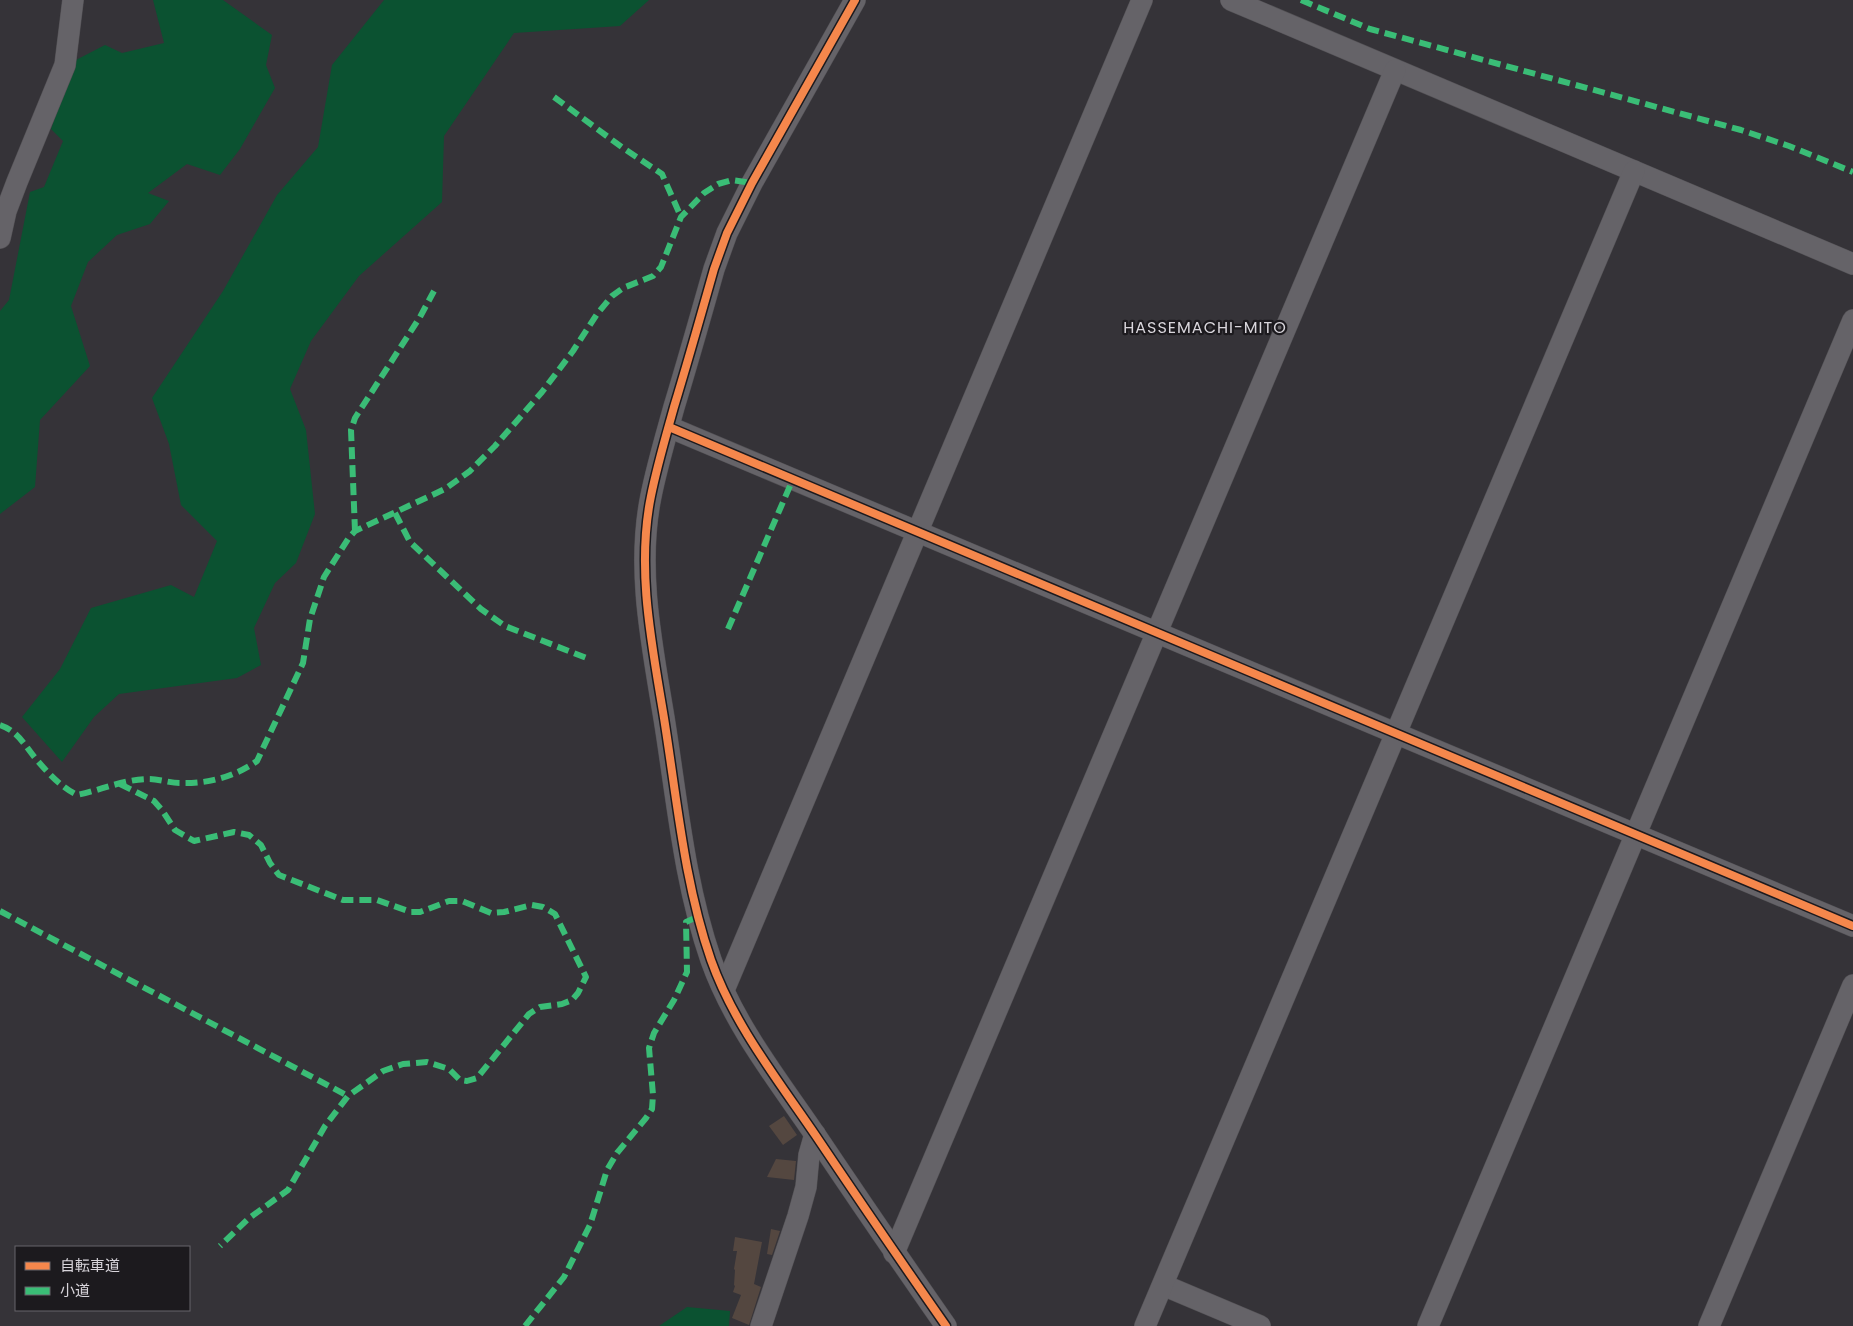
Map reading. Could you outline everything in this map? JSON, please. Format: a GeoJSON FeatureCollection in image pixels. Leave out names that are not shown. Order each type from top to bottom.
{"type":"FeatureCollection","features":[{"type":"Feature","properties":{"kind":"street"},"geometry":{"type":"LineString","coordinates":[[0,238],[9,204],[65,65],[73,0]]}},
{"type":"Feature","properties":{"kind":"street"},"geometry":{"type":"LineString","coordinates":[[855,0],[752,183],[727,233],[714,269],[650,497],[645,548],[646,590],[656,673],[688,869],[698,918],[712,962],[724,990],[767,1067],[946,1326]]}},
{"type":"Feature","properties":{"kind":"street"},"geometry":{"type":"LineString","coordinates":[[724,990],[1142,0]]}},
{"type":"Feature","properties":{"kind":"street"},"geometry":{"type":"LineString","coordinates":[[1231,0],[1853,264]]}},
{"type":"Feature","properties":{"kind":"street"},"geometry":{"type":"LineString","coordinates":[[894,1253],[1395,70]]}},
{"type":"Feature","properties":{"kind":"street"},"geometry":{"type":"LineString","coordinates":[[1145,1326],[1634,171]]}},
{"type":"Feature","properties":{"kind":"street"},"geometry":{"type":"LineString","coordinates":[[1428,1326],[1853,320]]}},
{"type":"Feature","properties":{"kind":"street"},"geometry":{"type":"LineString","coordinates":[[669,427],[1853,926]]}},
{"type":"Feature","properties":{"kind":"street"},"geometry":{"type":"LineString","coordinates":[[1709,1326],[1853,985]]}},
{"type":"Feature","properties":{"kind":"street"},"geometry":{"type":"LineString","coordinates":[[761,1326],[798,1216],[806,1187],[809,1155],[815,1134]]}},
{"type":"Feature","properties":{"kind":"street"},"geometry":{"type":"LineString","coordinates":[[1163,1285],[1260,1326]]}},
{"type":"Feature","properties":{"kind":"green space"},"geometry":{"type":"Polygon","coordinates":[[[153,0],[223,0],[272,35],[266,65],[275,88],[240,149],[220,175],[187,164],[148,193],[169,201],[150,224],[117,235],[88,262],[71,306],[90,366],[40,420],[35,487],[0,514],[0,311],[9,300],[30,192],[44,187],[63,141],[51,129],[74,61],[105,45],[122,53],[164,43],[153,0]]]}},
{"type":"Feature","properties":{"kind":"green space"},"geometry":{"type":"Polygon","coordinates":[[[384,0],[649,0],[620,26],[514,33],[444,136],[442,202],[359,276],[311,341],[290,389],[306,430],[315,514],[296,563],[275,583],[254,628],[261,665],[237,678],[119,694],[94,717],[62,762],[22,717],[60,669],[91,608],[171,585],[194,597],[217,541],[181,505],[169,444],[152,398],[223,291],[277,195],[318,147],[332,65],[384,0]]]}},
{"type":"Feature","properties":{"kind":"green space"},"geometry":{"type":"Polygon","coordinates":[[[687,1307],[730,1311],[729,1326],[659,1326],[687,1307]]]}},
{"type":"Feature","properties":{"kind":"building"},"geometry":{"type":"Polygon","coordinates":[[[784,1116],[797,1135],[783,1145],[769,1126],[784,1116]]]}},
{"type":"Feature","properties":{"kind":"building"},"geometry":{"type":"Polygon","coordinates":[[[776,1159],[796,1161],[794,1180],[767,1177],[776,1159]]]}},
{"type":"Feature","properties":{"kind":"building"},"geometry":{"type":"Polygon","coordinates":[[[771,1229],[780,1231],[772,1255],[767,1254],[771,1229]]]}},
{"type":"Feature","properties":{"kind":"building"},"geometry":{"type":"Polygon","coordinates":[[[735,1237],[762,1242],[754,1284],[761,1287],[749,1325],[732,1318],[741,1295],[733,1292],[737,1251],[733,1251],[735,1237]]]}},
{"type":"Feature","properties":{"kind":"marked path"},"geometry":{"type":"LineString","coordinates":[[1301,0],[1370,29],[1741,130],[1789,146],[1853,172]]}},
{"type":"Feature","properties":{"kind":"marked path"},"geometry":{"type":"LineString","coordinates":[[554,97],[662,174],[681,217]]}},
{"type":"Feature","properties":{"kind":"marked path"},"geometry":{"type":"LineString","coordinates":[[0,725],[12,731],[60,784],[77,795],[140,779],[180,783],[211,781],[230,775],[257,761],[303,663],[310,619],[324,577],[348,539],[355,531],[445,489],[470,471],[495,446],[542,392],[573,351],[597,314],[612,296],[623,288],[653,276],[661,267],[681,217],[704,193],[718,184],[732,180],[752,183]]}},
{"type":"Feature","properties":{"kind":"marked path"},"geometry":{"type":"LineString","coordinates":[[355,531],[351,430],[355,418],[420,317],[434,291]]}},
{"type":"Feature","properties":{"kind":"marked path"},"geometry":{"type":"LineString","coordinates":[[728,629],[793,479]]}},
{"type":"Feature","properties":{"kind":"marked path"},"geometry":{"type":"LineString","coordinates":[[395,513],[410,542],[481,609],[505,626],[589,659]]}},
{"type":"Feature","properties":{"kind":"marked path"},"geometry":{"type":"LineString","coordinates":[[120,784],[154,801],[175,830],[194,841],[234,832],[249,835],[261,845],[270,863],[279,875],[343,900],[377,900],[411,912],[420,912],[449,901],[462,901],[491,913],[504,912],[532,905],[543,907],[555,914],[586,977],[572,1000],[562,1004],[540,1007],[529,1014],[477,1078],[467,1081],[460,1080],[449,1069],[427,1062],[403,1064],[383,1071],[348,1096],[325,1126],[288,1190],[248,1219],[220,1246]]}},
{"type":"Feature","properties":{"kind":"marked path"},"geometry":{"type":"LineString","coordinates":[[0,911],[348,1096]]}},
{"type":"Feature","properties":{"kind":"marked path"},"geometry":{"type":"LineString","coordinates":[[525,1326],[564,1277],[590,1225],[607,1170],[617,1153],[652,1109],[653,1095],[649,1048],[654,1033],[674,1000],[687,972],[686,922],[697,917]]}},
{"type":"Feature","properties":{"kind":"cycle path"},"geometry":{"type":"LineString","coordinates":[[855,0],[752,183],[727,233],[714,269],[656,474],[647,524],[645,579],[647,607],[682,840],[694,901],[711,960],[732,1007],[758,1051],[946,1326]]}},
{"type":"Feature","properties":{"kind":"cycle path"},"geometry":{"type":"LineString","coordinates":[[669,427],[1853,926]]}},
{"type":"Feature","properties":{"kind":"district","name":"HASSEMACHI-MITO"},"geometry":{"type":"Point","coordinates":[1205,327]}}]}
